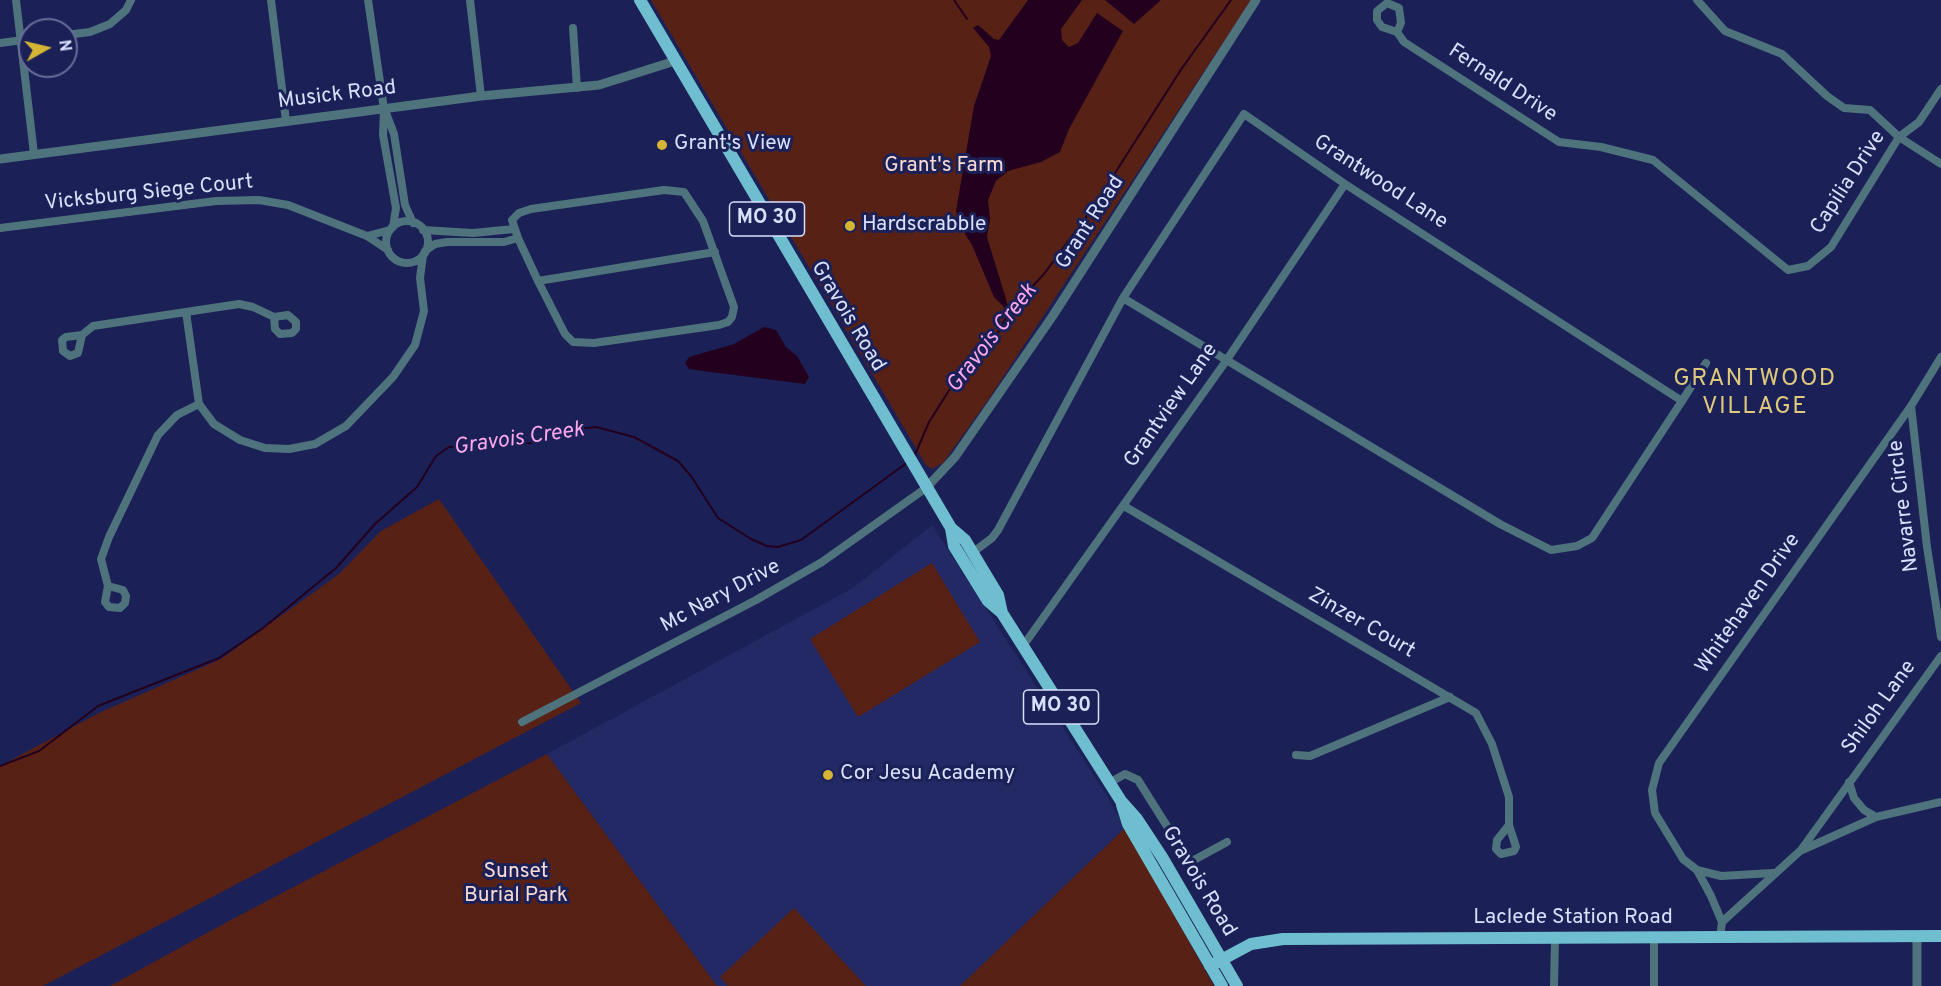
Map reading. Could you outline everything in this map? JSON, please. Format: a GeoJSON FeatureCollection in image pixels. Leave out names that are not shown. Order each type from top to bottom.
{"type":"FeatureCollection","features":[{"type":"Feature","properties":{"kind":"main road","name":"Gravois Road"},"geometry":{"type":"LineString","coordinates":[[640,0],[926,488],[951,528],[965,540],[998,595],[1002,612],[1108,783],[1143,828],[1237,986]]}},
{"type":"Feature","properties":{"kind":"main road","name":"Gravois Road"},"geometry":{"type":"LineString","coordinates":[[951,528],[954,546],[988,601],[1002,612]]}},
{"type":"Feature","properties":{"kind":"main road","name":"Gravois Road"},"geometry":{"type":"LineString","coordinates":[[1121,801],[1128,824],[1222,986]]}},
{"type":"Feature","properties":{"kind":"main road","name":"Laclede Station Road"},"geometry":{"type":"LineString","coordinates":[[1210,966],[1260,941],[1283,939],[1941,936]]}},
{"type":"Feature","properties":{"kind":"main road"},"geometry":{"type":"LineString","coordinates":[[1211,940],[1244,947]]}},
{"type":"Feature","properties":{"kind":"street"},"geometry":{"type":"LineString","coordinates":[[16,0],[18,20]]}},
{"type":"Feature","properties":{"kind":"street"},"geometry":{"type":"LineString","coordinates":[[78,33],[90,32],[110,24],[126,10],[131,0]]}},
{"type":"Feature","properties":{"kind":"street"},"geometry":{"type":"LineString","coordinates":[[271,0],[286,121]]}},
{"type":"Feature","properties":{"kind":"street"},"geometry":{"type":"LineString","coordinates":[[368,0],[384,109],[383,135],[396,208],[386,238],[388,250],[396,260],[404,263],[420,278]]}},
{"type":"Feature","properties":{"kind":"street"},"geometry":{"type":"LineString","coordinates":[[470,0],[481,96]]}},
{"type":"Feature","properties":{"kind":"street","name":"Grant Road"},"geometry":{"type":"LineString","coordinates":[[926,488],[955,457],[1052,317],[1256,0]]}},
{"type":"Feature","properties":{"kind":"street"},"geometry":{"type":"LineString","coordinates":[[1697,0],[1725,31],[1782,54],[1827,96],[1844,108],[1870,110],[1899,136],[1941,164]]}},
{"type":"Feature","properties":{"kind":"street"},"geometry":{"type":"LineString","coordinates":[[573,28],[577,88]]}},
{"type":"Feature","properties":{"kind":"street","name":"Fernald Drive"},"geometry":{"type":"LineString","coordinates":[[1397,32],[1404,42],[1559,142],[1601,147],[1653,160],[1788,270],[1808,266]]}},
{"type":"Feature","properties":{"kind":"street"},"geometry":{"type":"LineString","coordinates":[[0,43],[18,40]]}},
{"type":"Feature","properties":{"kind":"street","name":"Musick Road"},"geometry":{"type":"LineString","coordinates":[[0,159],[481,96],[577,88],[620,80],[675,61]]}},
{"type":"Feature","properties":{"kind":"street"},"geometry":{"type":"LineString","coordinates":[[25,78],[34,154]]}},
{"type":"Feature","properties":{"kind":"street","name":"Capilia Drive"},"geometry":{"type":"LineString","coordinates":[[1808,266],[1831,246],[1899,136],[1919,122],[1941,89]]}},
{"type":"Feature","properties":{"kind":"street"},"geometry":{"type":"LineString","coordinates":[[384,109],[394,134],[405,205],[413,223]]}},
{"type":"Feature","properties":{"kind":"street","name":"Grantwood Lane"},"geometry":{"type":"LineString","coordinates":[[972,553],[992,538],[998,530],[1123,298],[1244,114],[1346,184],[1682,401]]}},
{"type":"Feature","properties":{"kind":"street","name":"Grantview Lane"},"geometry":{"type":"LineString","coordinates":[[1023,646],[1226,361],[1346,184]]}},
{"type":"Feature","properties":{"kind":"street"},"geometry":{"type":"LineString","coordinates":[[684,192],[703,221],[734,307],[728,322],[719,325],[594,343],[573,342],[565,334],[514,229],[512,220],[519,213],[531,209],[684,192]]}},
{"type":"Feature","properties":{"kind":"street","name":"Vicksburg Siege Court"},"geometry":{"type":"LineString","coordinates":[[0,228],[216,201],[259,200],[288,205],[367,236],[388,250]]}},
{"type":"Feature","properties":{"kind":"street"},"geometry":{"type":"LineString","coordinates":[[186,312],[199,404],[214,424],[240,440],[264,448],[289,449],[315,444],[346,426],[393,377],[415,345],[424,311],[420,278],[427,238],[423,230],[413,223],[405,222],[367,236]]}},
{"type":"Feature","properties":{"kind":"street"},"geometry":{"type":"LineString","coordinates":[[423,230],[483,232],[514,229]]}},
{"type":"Feature","properties":{"kind":"street"},"geometry":{"type":"LineString","coordinates":[[404,263],[413,262],[435,244],[504,242],[518,238]]}},
{"type":"Feature","properties":{"kind":"street"},"geometry":{"type":"LineString","coordinates":[[538,281],[715,252]]}},
{"type":"Feature","properties":{"kind":"street"},"geometry":{"type":"LineString","coordinates":[[1123,298],[1500,524],[1551,550],[1577,546],[1592,538],[1706,363]]}},
{"type":"Feature","properties":{"kind":"street"},"geometry":{"type":"LineString","coordinates":[[82,335],[93,326],[114,321],[239,304],[274,316]]}},
{"type":"Feature","properties":{"kind":"street","name":"Whitehaven Drive"},"geometry":{"type":"LineString","coordinates":[[1722,922],[1697,870],[1683,860],[1655,813],[1653,790],[1659,763],[1911,406],[1940,361]]}},
{"type":"Feature","properties":{"kind":"street"},"geometry":{"type":"LineString","coordinates":[[108,586],[101,559],[109,537],[158,435],[177,415],[199,404]]}},
{"type":"Feature","properties":{"kind":"street","name":"Navarre Circle"},"geometry":{"type":"LineString","coordinates":[[1911,406],[1927,547],[1941,638]]}},
{"type":"Feature","properties":{"kind":"street","name":"Mc Nary Drive"},"geometry":{"type":"LineString","coordinates":[[522,723],[756,600],[822,562],[926,488]]}},
{"type":"Feature","properties":{"kind":"street","name":"Zinzer Court"},"geometry":{"type":"LineString","coordinates":[[1124,506],[1476,713],[1492,744],[1509,797],[1509,825]]}},
{"type":"Feature","properties":{"kind":"street","name":"Shiloh Lane"},"geometry":{"type":"LineString","coordinates":[[1800,851],[1941,656]]}},
{"type":"Feature","properties":{"kind":"street"},"geometry":{"type":"LineString","coordinates":[[1296,755],[1310,756],[1449,697]]}},
{"type":"Feature","properties":{"kind":"street"},"geometry":{"type":"LineString","coordinates":[[1108,783],[1125,774],[1138,780],[1186,858],[1194,860],[1227,842]]}},
{"type":"Feature","properties":{"kind":"street","name":"Shiloh Lane"},"geometry":{"type":"LineString","coordinates":[[1849,782],[1859,804],[1876,817]]}},
{"type":"Feature","properties":{"kind":"street"},"geometry":{"type":"LineString","coordinates":[[1720,938],[1722,922],[1773,873],[1800,851],[1876,817],[1941,802]]}},
{"type":"Feature","properties":{"kind":"street"},"geometry":{"type":"LineString","coordinates":[[1697,870],[1721,876],[1773,873]]}},
{"type":"Feature","properties":{"kind":"street"},"geometry":{"type":"LineString","coordinates":[[1917,936],[1917,986]]}},
{"type":"Feature","properties":{"kind":"street"},"geometry":{"type":"LineString","coordinates":[[1554,938],[1554,986]]}},
{"type":"Feature","properties":{"kind":"street"},"geometry":{"type":"LineString","coordinates":[[1654,938],[1654,986]]}},
{"type":"Feature","properties":{"kind":"shaded area"},"geometry":{"type":"Polygon","coordinates":[[[1028,0],[1082,0],[1061,29],[1062,40],[1069,47],[1078,43],[1097,13],[1123,31],[1069,129],[1060,152],[1041,162],[1008,171],[996,181],[988,200],[990,219],[987,237],[1008,306],[1006,309],[994,297],[972,245],[960,226],[956,211],[974,106],[991,56],[989,47],[973,28],[978,25],[994,39],[999,40],[1028,0]]]}},
{"type":"Feature","properties":{"kind":"shaded area"},"geometry":{"type":"Polygon","coordinates":[[[1105,0],[1161,0],[1134,24],[1105,0]]]}},
{"type":"Feature","properties":{"kind":"shaded area"},"geometry":{"type":"Polygon","coordinates":[[[764,327],[776,330],[786,347],[797,356],[809,377],[805,384],[689,369],[685,363],[689,357],[734,344],[764,327]]]}},
{"type":"Feature","properties":{"kind":"shaded area","name":"Cor Jesu Academy"},"geometry":{"type":"Polygon","coordinates":[[[932,525],[1107,796],[1125,828],[960,986],[717,986],[547,754],[853,588],[932,525]]]}},
{"type":"Feature","properties":{"kind":"green space","name":"Grant's Farm"},"geometry":{"type":"Polygon","coordinates":[[[651,0],[1251,0],[988,400],[943,463],[932,469],[926,465],[651,0]]]}},
{"type":"Feature","properties":{"kind":"green space"},"geometry":{"type":"Polygon","coordinates":[[[439,499],[581,703],[43,986],[0,986],[0,766],[99,713],[221,659],[339,574],[381,531],[439,499]]]}},
{"type":"Feature","properties":{"kind":"green space"},"geometry":{"type":"Polygon","coordinates":[[[932,563],[980,642],[858,717],[810,639],[932,563]]]}},
{"type":"Feature","properties":{"kind":"green space","name":"Sunset Burial Park"},"geometry":{"type":"Polygon","coordinates":[[[547,754],[717,986],[110,986],[227,922],[547,754]]]}},
{"type":"Feature","properties":{"kind":"green space"},"geometry":{"type":"Polygon","coordinates":[[[1125,828],[1214,986],[960,986],[1125,828]]]}},
{"type":"Feature","properties":{"kind":"green space"},"geometry":{"type":"Polygon","coordinates":[[[794,908],[866,986],[728,986],[720,977],[794,908]]]}},
{"type":"Feature","properties":{"kind":"waterway"},"geometry":{"type":"LineString","coordinates":[[954,0],[967,19]]}},
{"type":"Feature","properties":{"kind":"waterway","name":"Gravois Creek"},"geometry":{"type":"LineString","coordinates":[[914,457],[929,422],[955,381],[996,336],[1010,311],[1044,274],[1094,206],[1182,68],[1231,0]]}},
{"type":"Feature","properties":{"kind":"waterway","name":"Gravois Creek"},"geometry":{"type":"LineString","coordinates":[[0,766],[39,751],[98,706],[219,658],[263,628],[336,568],[375,524],[417,487],[436,456],[449,447],[531,443],[575,429],[596,427],[634,437],[678,461],[691,476],[718,518],[751,539],[767,546],[778,547],[801,540],[908,462]]}},
{"type":"Feature","properties":{"kind":"place","name":"Grant's View"},"geometry":{"type":"Point","coordinates":[662,145]}},
{"type":"Feature","properties":{"kind":"place","name":"Hardscrabble"},"geometry":{"type":"Point","coordinates":[850,226]}},
{"type":"Feature","properties":{"kind":"place","name":"Cor Jesu Academy"},"geometry":{"type":"Point","coordinates":[828,775]}},
{"type":"Feature","properties":{"kind":"district","name":"GRANTWOOD VILLAGE"},"geometry":{"type":"Point","coordinates":[1755,394]}}]}
